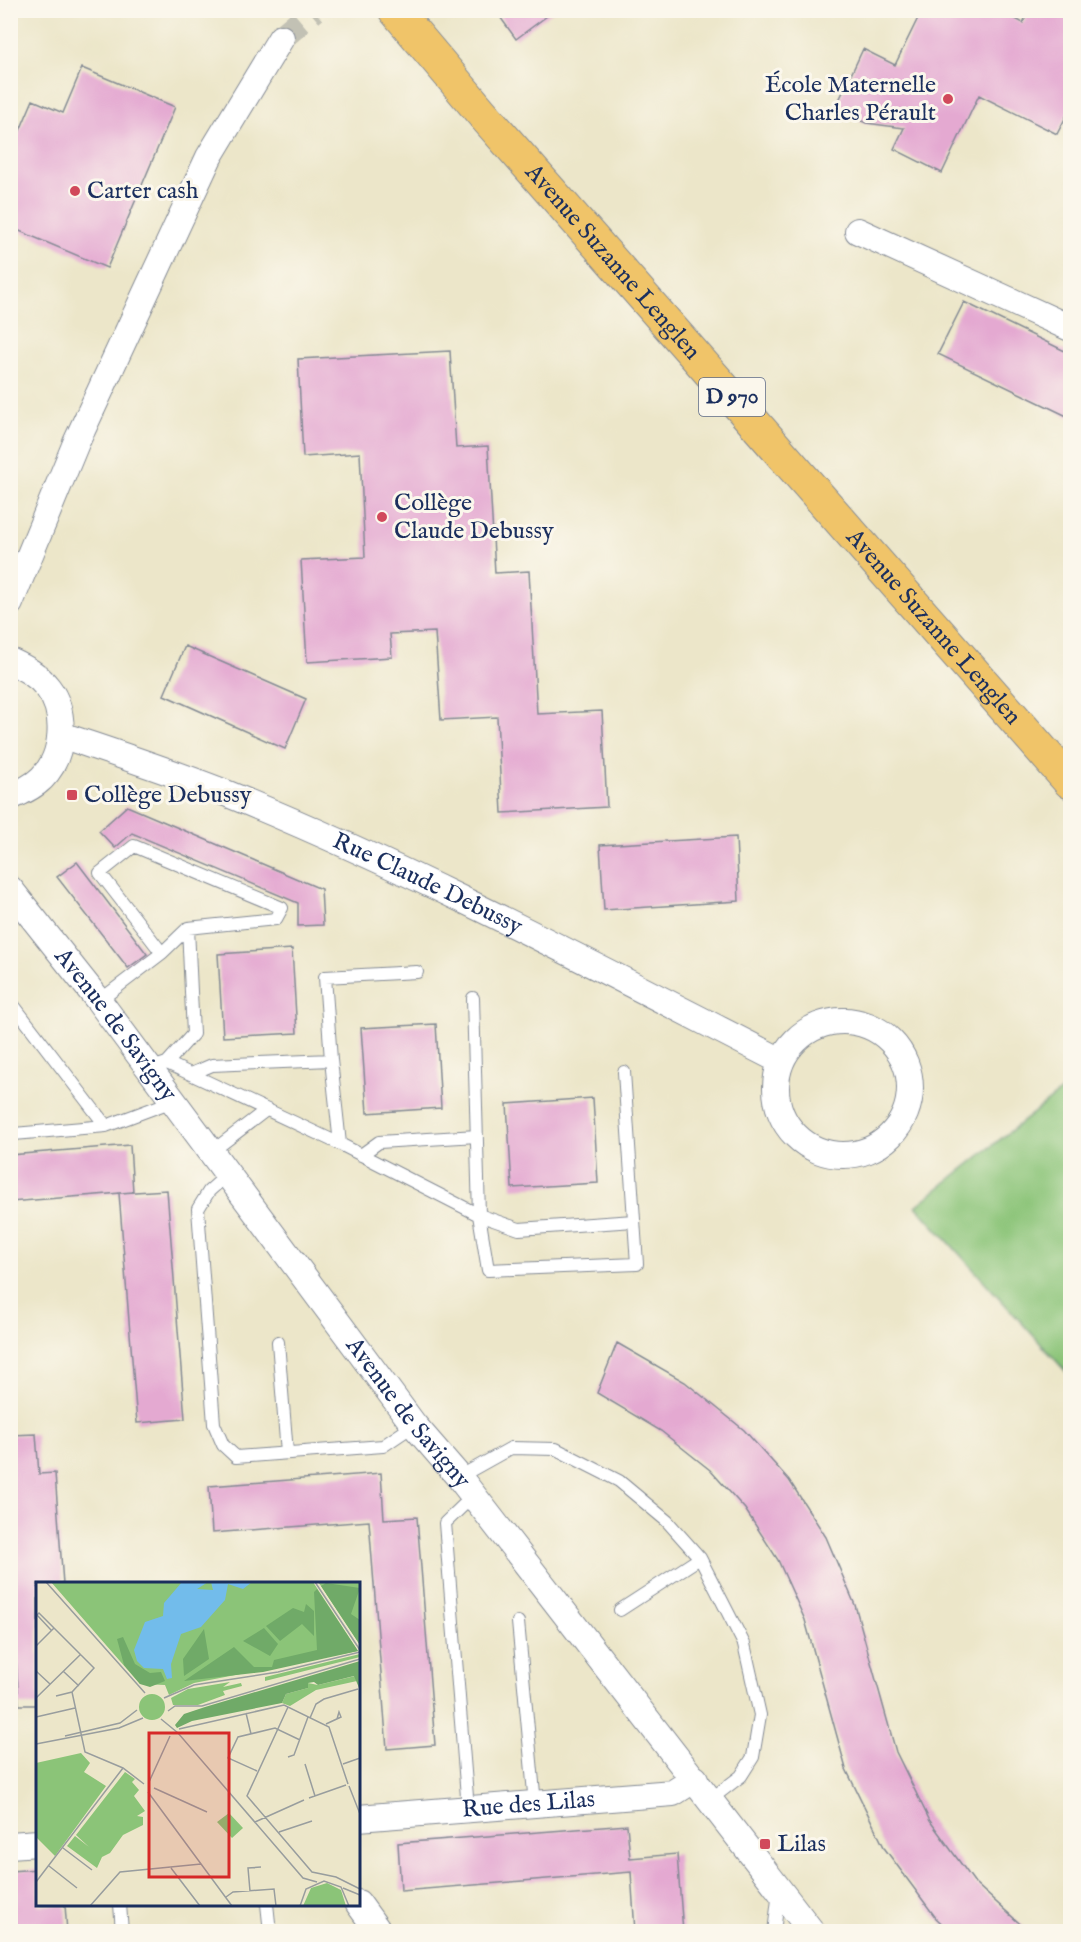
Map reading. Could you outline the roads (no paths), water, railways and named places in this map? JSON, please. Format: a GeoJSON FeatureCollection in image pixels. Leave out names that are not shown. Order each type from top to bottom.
{"type":"FeatureCollection","features":[{"type":"Feature","properties":{"kind":"main road","name":"Avenue Suzanne Lenglen"},"geometry":{"type":"LineString","coordinates":[[395,10],[1071,782]]}},
{"type":"Feature","properties":{"kind":"street"},"geometry":{"type":"LineString","coordinates":[[10,603],[76,442],[209,157],[281,38]]}},
{"type":"Feature","properties":{"kind":"street"},"geometry":{"type":"LineString","coordinates":[[858,231],[1071,328]]}},
{"type":"Feature","properties":{"kind":"street"},"geometry":{"type":"LineString","coordinates":[[10,662],[32,672],[49,690],[58,711],[61,735],[55,758],[43,778],[24,792],[10,796]]}},
{"type":"Feature","properties":{"kind":"street","name":"Rue Claude Debussy"},"geometry":{"type":"LineString","coordinates":[[61,735],[227,794],[339,842],[548,943],[781,1061]]}},
{"type":"Feature","properties":{"kind":"street","name":"Avenue de Savigny"},"geometry":{"type":"LineString","coordinates":[[10,889],[99,1001],[158,1066],[172,1101],[414,1425],[466,1486],[812,1932]]}},
{"type":"Feature","properties":{"kind":"street"},"geometry":{"type":"LineString","coordinates":[[849,1021],[869,1025],[887,1037],[901,1053],[908,1072],[910,1094],[905,1114],[892,1134],[873,1148],[851,1155],[827,1153],[806,1144],[789,1128],[783,1118],[778,1107],[775,1084],[781,1061],[792,1043],[808,1030],[828,1022],[849,1021]]}},
{"type":"Feature","properties":{"kind":"street","name":"Rue des Lilas"},"geometry":{"type":"LineString","coordinates":[[360,1818],[673,1793],[695,1779]]}},
{"type":"Feature","properties":{"kind":"street"},"geometry":{"type":"LineString","coordinates":[[10,1845],[36,1843]]}},
{"type":"Feature","properties":{"kind":"street"},"geometry":{"type":"LineString","coordinates":[[360,1906],[380,1932]]}},
{"type":"Feature","properties":{"kind":"lane"},"geometry":{"type":"LineString","coordinates":[[99,1001],[162,953],[188,928],[276,919],[282,908],[134,846],[100,873],[162,953]]}},
{"type":"Feature","properties":{"kind":"lane"},"geometry":{"type":"LineString","coordinates":[[158,1066],[192,1034],[188,928]]}},
{"type":"Feature","properties":{"kind":"lane"},"geometry":{"type":"LineString","coordinates":[[340,1144],[325,976],[417,972]]}},
{"type":"Feature","properties":{"kind":"lane"},"geometry":{"type":"LineString","coordinates":[[473,998],[480,1215],[488,1270],[637,1264],[624,1072]]}},
{"type":"Feature","properties":{"kind":"lane"},"geometry":{"type":"LineString","coordinates":[[10,1002],[106,1126]]}},
{"type":"Feature","properties":{"kind":"lane"},"geometry":{"type":"LineString","coordinates":[[191,1074],[213,1065],[331,1060]]}},
{"type":"Feature","properties":{"kind":"lane"},"geometry":{"type":"LineString","coordinates":[[158,1066],[191,1074],[340,1144],[480,1215],[519,1229],[634,1221]]}},
{"type":"Feature","properties":{"kind":"lane"},"geometry":{"type":"LineString","coordinates":[[10,1130],[14,1134],[106,1126],[172,1101]]}},
{"type":"Feature","properties":{"kind":"lane"},"geometry":{"type":"LineString","coordinates":[[210,1153],[266,1110]]}},
{"type":"Feature","properties":{"kind":"lane"},"geometry":{"type":"LineString","coordinates":[[361,1155],[379,1142],[477,1136]]}},
{"type":"Feature","properties":{"kind":"lane"},"geometry":{"type":"LineString","coordinates":[[227,1175],[209,1191],[198,1209],[214,1425],[223,1445],[236,1457],[383,1446],[414,1425]]}},
{"type":"Feature","properties":{"kind":"lane"},"geometry":{"type":"LineString","coordinates":[[278,1342],[287,1453]]}},
{"type":"Feature","properties":{"kind":"lane"},"geometry":{"type":"LineString","coordinates":[[468,1809],[445,1523],[466,1486],[511,1448],[556,1449],[619,1481],[667,1521],[700,1558],[744,1644],[760,1715],[753,1757],[741,1776],[711,1799]]}},
{"type":"Feature","properties":{"kind":"lane"},"geometry":{"type":"LineString","coordinates":[[620,1610],[700,1558]]}},
{"type":"Feature","properties":{"kind":"lane"},"geometry":{"type":"LineString","coordinates":[[518,1622],[535,1804]]}},
{"type":"Feature","properties":{"kind":"lane"},"geometry":{"type":"LineString","coordinates":[[774,1932],[779,1890]]}},
{"type":"Feature","properties":{"kind":"lane"},"geometry":{"type":"LineString","coordinates":[[120,1906],[122,1932]]}},
{"type":"Feature","properties":{"kind":"lane"},"geometry":{"type":"LineString","coordinates":[[267,1906],[270,1932]]}},
{"type":"Feature","properties":{"kind":"tunnel"},"geometry":{"type":"LineString","coordinates":[[281,38],[314,10]]}},
{"type":"Feature","properties":{"kind":"place","name":"École Maternelle Charles Pérault"},"geometry":{"type":"Point","coordinates":[948,99]}},
{"type":"Feature","properties":{"kind":"place","name":"Carter cash"},"geometry":{"type":"Point","coordinates":[75,191]}},
{"type":"Feature","properties":{"kind":"place","name":"Collège Claude Debussy"},"geometry":{"type":"Point","coordinates":[382,517]}},
{"type":"Feature","properties":{"kind":"place","name":"Collège Debussy"},"geometry":{"type":"Point","coordinates":[72,795]}},
{"type":"Feature","properties":{"kind":"place","name":"Lilas"},"geometry":{"type":"Point","coordinates":[765,1844]}}]}
